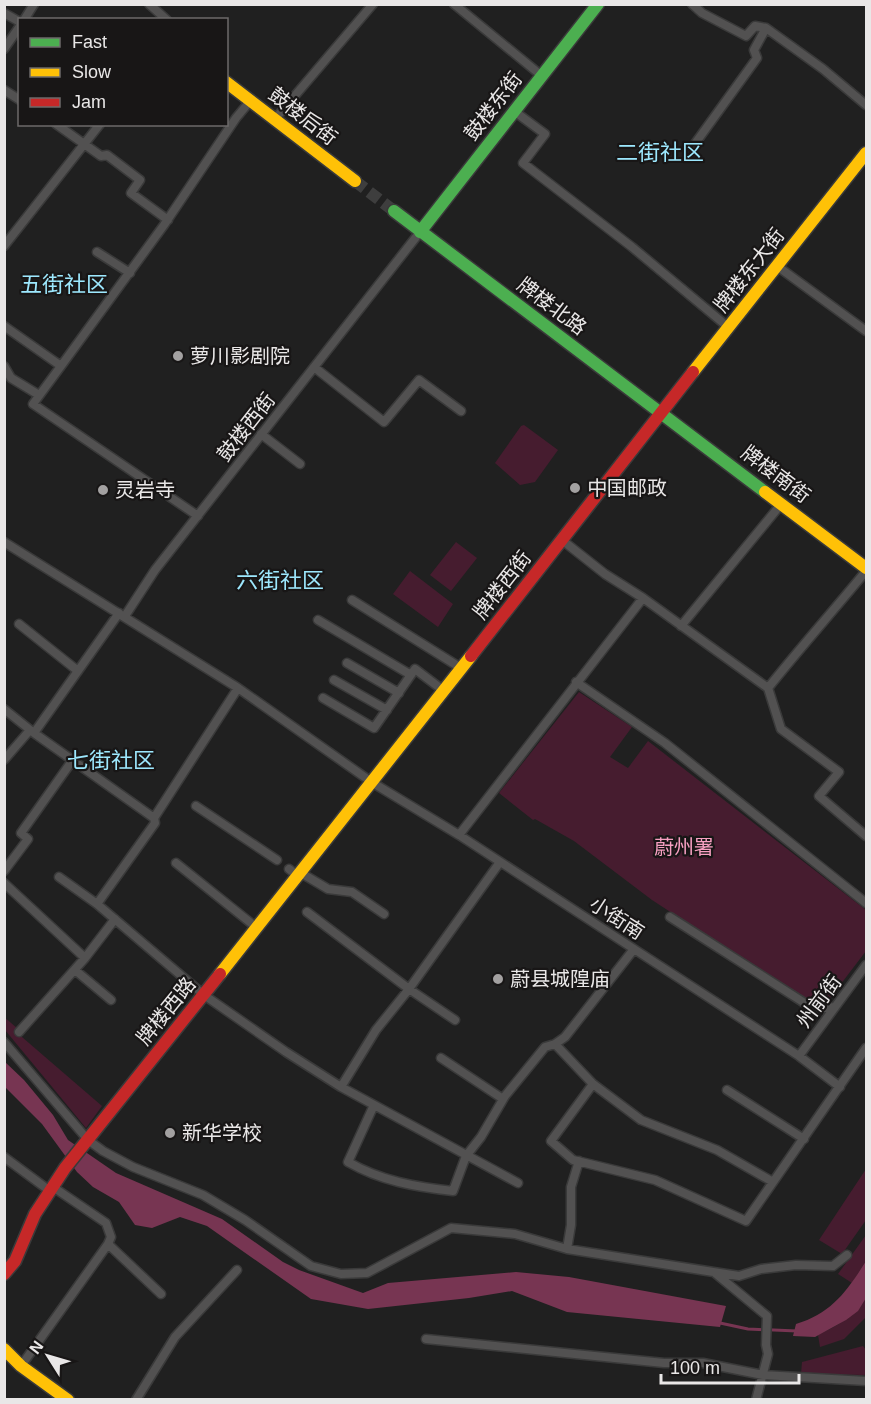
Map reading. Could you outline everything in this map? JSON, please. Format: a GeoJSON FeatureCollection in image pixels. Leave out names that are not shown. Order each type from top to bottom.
{"type":"FeatureCollection","features":[{"type":"Feature","properties":{"kind":"main road","name":"鼓楼东街"},"geometry":{"type":"LineString","coordinates":[[420,232],[598,4]]}},
{"type":"Feature","properties":{"kind":"main road","name":"鼓楼后街"},"geometry":{"type":"LineString","coordinates":[[228,83],[355,181]]}},
{"type":"Feature","properties":{"kind":"main road","name":"牌楼东大街"},"geometry":{"type":"LineString","coordinates":[[661,412],[867,153]]}},
{"type":"Feature","properties":{"kind":"main road"},"geometry":{"type":"LineString","coordinates":[[394,211],[420,232]]}},
{"type":"Feature","properties":{"kind":"main road","name":"牌楼北路"},"geometry":{"type":"LineString","coordinates":[[420,232],[661,412]]}},
{"type":"Feature","properties":{"kind":"main road","name":"牌楼南街"},"geometry":{"type":"LineString","coordinates":[[661,412],[867,570]]}},
{"type":"Feature","properties":{"kind":"main road","name":"牌楼西街"},"geometry":{"type":"LineString","coordinates":[[373,783],[661,412]]}},
{"type":"Feature","properties":{"kind":"main road","name":"牌楼西路"},"geometry":{"type":"LineString","coordinates":[[4,1274],[15,1261],[34,1214],[65,1168],[257,928],[296,873],[373,783]]}},
{"type":"Feature","properties":{"kind":"main road"},"geometry":{"type":"LineString","coordinates":[[4,1349],[21,1366],[68,1400]]}},
{"type":"Feature","properties":{"kind":"street"},"geometry":{"type":"LineString","coordinates":[[25,18],[34,4]]}},
{"type":"Feature","properties":{"kind":"street"},"geometry":{"type":"LineString","coordinates":[[149,4],[165,18]]}},
{"type":"Feature","properties":{"kind":"street"},"geometry":{"type":"LineString","coordinates":[[275,119],[373,4]]}},
{"type":"Feature","properties":{"kind":"street"},"geometry":{"type":"LineString","coordinates":[[454,4],[542,76]]}},
{"type":"Feature","properties":{"kind":"street"},"geometry":{"type":"LineString","coordinates":[[692,4],[702,13],[746,36],[755,26],[766,28],[823,69],[867,105]]}},
{"type":"Feature","properties":{"kind":"street"},"geometry":{"type":"LineString","coordinates":[[4,13],[18,21]]}},
{"type":"Feature","properties":{"kind":"street"},"geometry":{"type":"LineString","coordinates":[[694,145],[757,58],[754,50],[766,28]]}},
{"type":"Feature","properties":{"kind":"street"},"geometry":{"type":"LineString","coordinates":[[4,49],[18,29]]}},
{"type":"Feature","properties":{"kind":"street"},"geometry":{"type":"LineString","coordinates":[[4,90],[18,99]]}},
{"type":"Feature","properties":{"kind":"street"},"geometry":{"type":"LineString","coordinates":[[198,516],[33,404],[130,273],[236,118],[251,100]]}},
{"type":"Feature","properties":{"kind":"street"},"geometry":{"type":"LineString","coordinates":[[514,111],[545,134],[523,163],[632,247],[728,327]]}},
{"type":"Feature","properties":{"kind":"street"},"geometry":{"type":"LineString","coordinates":[[59,126],[101,156],[107,155],[140,180],[130,193],[168,220]]}},
{"type":"Feature","properties":{"kind":"street"},"geometry":{"type":"LineString","coordinates":[[4,246],[98,126]]}},
{"type":"Feature","properties":{"kind":"street","name":"鼓楼西街"},"geometry":{"type":"LineString","coordinates":[[4,760],[32,732],[155,570],[420,232]]}},
{"type":"Feature","properties":{"kind":"street"},"geometry":{"type":"LineString","coordinates":[[97,252],[130,273]]}},
{"type":"Feature","properties":{"kind":"street"},"geometry":{"type":"LineString","coordinates":[[777,266],[867,331]]}},
{"type":"Feature","properties":{"kind":"street"},"geometry":{"type":"LineString","coordinates":[[4,326],[61,366]]}},
{"type":"Feature","properties":{"kind":"street"},"geometry":{"type":"LineString","coordinates":[[4,366],[11,378],[39,395]]}},
{"type":"Feature","properties":{"kind":"street"},"geometry":{"type":"LineString","coordinates":[[314,367],[384,422],[419,380],[461,411]]}},
{"type":"Feature","properties":{"kind":"street"},"geometry":{"type":"LineString","coordinates":[[261,434],[300,464]]}},
{"type":"Feature","properties":{"kind":"street"},"geometry":{"type":"LineString","coordinates":[[681,626],[782,504]]}},
{"type":"Feature","properties":{"kind":"street"},"geometry":{"type":"LineString","coordinates":[[561,540],[605,574],[643,598],[768,688],[781,729],[838,772],[819,796],[867,836]]}},
{"type":"Feature","properties":{"kind":"street","name":"小街南"},"geometry":{"type":"LineString","coordinates":[[4,542],[238,688],[373,783],[459,835],[799,1056],[840,1087]]}},
{"type":"Feature","properties":{"kind":"street"},"geometry":{"type":"LineString","coordinates":[[768,688],[867,570]]}},
{"type":"Feature","properties":{"kind":"street"},"geometry":{"type":"LineString","coordinates":[[459,835],[643,598]]}},
{"type":"Feature","properties":{"kind":"street"},"geometry":{"type":"LineString","coordinates":[[352,600],[461,668]]}},
{"type":"Feature","properties":{"kind":"street"},"geometry":{"type":"LineString","coordinates":[[318,620],[411,675]]}},
{"type":"Feature","properties":{"kind":"street"},"geometry":{"type":"LineString","coordinates":[[19,624],[78,671]]}},
{"type":"Feature","properties":{"kind":"street"},"geometry":{"type":"LineString","coordinates":[[347,663],[399,693]]}},
{"type":"Feature","properties":{"kind":"street"},"geometry":{"type":"LineString","coordinates":[[323,698],[374,728],[415,669],[444,691]]}},
{"type":"Feature","properties":{"kind":"street"},"geometry":{"type":"LineString","coordinates":[[334,680],[387,710]]}},
{"type":"Feature","properties":{"kind":"street"},"geometry":{"type":"LineString","coordinates":[[576,682],[664,743],[867,903]]}},
{"type":"Feature","properties":{"kind":"street"},"geometry":{"type":"LineString","coordinates":[[97,904],[155,823],[154,818],[238,688]]}},
{"type":"Feature","properties":{"kind":"street"},"geometry":{"type":"LineString","coordinates":[[4,709],[32,732],[154,818]]}},
{"type":"Feature","properties":{"kind":"street"},"geometry":{"type":"LineString","coordinates":[[4,871],[28,838],[21,833],[72,761]]}},
{"type":"Feature","properties":{"kind":"street"},"geometry":{"type":"LineString","coordinates":[[196,806],[277,860]]}},
{"type":"Feature","properties":{"kind":"street"},"geometry":{"type":"LineString","coordinates":[[341,1087],[376,1030],[409,989],[500,862]]}},
{"type":"Feature","properties":{"kind":"street"},"geometry":{"type":"LineString","coordinates":[[176,863],[257,928]]}},
{"type":"Feature","properties":{"kind":"street"},"geometry":{"type":"LineString","coordinates":[[296,873],[328,889],[352,892],[384,914]]}},
{"type":"Feature","properties":{"kind":"street"},"geometry":{"type":"LineString","coordinates":[[60,877],[97,904],[204,995],[286,1052],[341,1087],[519,1183]]}},
{"type":"Feature","properties":{"kind":"street"},"geometry":{"type":"LineString","coordinates":[[4,883],[86,958]]}},
{"type":"Feature","properties":{"kind":"street"},"geometry":{"type":"LineString","coordinates":[[307,912],[409,989],[455,1020]]}},
{"type":"Feature","properties":{"kind":"street"},"geometry":{"type":"LineString","coordinates":[[670,917],[814,1009],[835,1007]]}},
{"type":"Feature","properties":{"kind":"street"},"geometry":{"type":"LineString","coordinates":[[18,1032],[86,958],[115,919]]}},
{"type":"Feature","properties":{"kind":"street"},"geometry":{"type":"LineString","coordinates":[[374,1105],[348,1162],[383,1178],[412,1186],[453,1191],[466,1156],[481,1137],[503,1099],[545,1047],[566,1037],[634,949]]}},
{"type":"Feature","properties":{"kind":"street","name":"州前街"},"geometry":{"type":"LineString","coordinates":[[799,1056],[867,965]]}},
{"type":"Feature","properties":{"kind":"street"},"geometry":{"type":"LineString","coordinates":[[75,970],[111,1000]]}},
{"type":"Feature","properties":{"kind":"street"},"geometry":{"type":"LineString","coordinates":[[4,1042],[87,1141],[133,1167],[203,1195],[245,1220],[311,1266],[341,1274],[368,1273],[451,1228],[515,1234],[567,1249],[739,1276],[761,1269],[796,1265],[833,1266],[848,1255]]}},
{"type":"Feature","properties":{"kind":"street"},"geometry":{"type":"LineString","coordinates":[[555,1044],[593,1084],[641,1120],[717,1150],[773,1182]]}},
{"type":"Feature","properties":{"kind":"street"},"geometry":{"type":"LineString","coordinates":[[593,1084],[551,1141],[573,1160],[655,1180],[746,1221],[867,1048]]}},
{"type":"Feature","properties":{"kind":"street"},"geometry":{"type":"LineString","coordinates":[[441,1058],[503,1099]]}},
{"type":"Feature","properties":{"kind":"street"},"geometry":{"type":"LineString","coordinates":[[728,1090],[804,1138]]}},
{"type":"Feature","properties":{"kind":"street"},"geometry":{"type":"LineString","coordinates":[[4,1157],[106,1223],[111,1237],[21,1366]]}},
{"type":"Feature","properties":{"kind":"street"},"geometry":{"type":"LineString","coordinates":[[567,1249],[571,1187],[579,1161]]}},
{"type":"Feature","properties":{"kind":"street"},"geometry":{"type":"LineString","coordinates":[[108,1244],[161,1294]]}},
{"type":"Feature","properties":{"kind":"street"},"geometry":{"type":"LineString","coordinates":[[136,1400],[175,1337],[237,1270]]}},
{"type":"Feature","properties":{"kind":"street"},"geometry":{"type":"LineString","coordinates":[[715,1272],[767,1316],[768,1354],[756,1400]]}},
{"type":"Feature","properties":{"kind":"street"},"geometry":{"type":"LineString","coordinates":[[426,1339],[664,1363],[703,1363],[763,1376],[867,1381]]}},
{"type":"Feature","properties":{"kind":"green space"},"geometry":{"type":"Polygon","coordinates":[[[524,425],[558,450],[535,482],[520,485],[495,463],[524,425]]]}},
{"type":"Feature","properties":{"kind":"green space"},"geometry":{"type":"Polygon","coordinates":[[[456,542],[477,558],[451,591],[430,575],[456,542]]]}},
{"type":"Feature","properties":{"kind":"green space"},"geometry":{"type":"Polygon","coordinates":[[[410,571],[453,604],[438,627],[393,594],[410,571]]]}},
{"type":"Feature","properties":{"kind":"green space","name":"蔚州署"},"geometry":{"type":"Polygon","coordinates":[[[579,692],[632,727],[610,757],[628,768],[648,741],[866,910],[866,951],[821,1010],[652,900],[574,841],[535,819],[533,820],[499,793],[579,692]]]}},
{"type":"Feature","properties":{"kind":"green space"},"geometry":{"type":"Polygon","coordinates":[[[4,1017],[17,1028],[15,1031],[102,1106],[86,1128],[5,1030],[4,1017]]]}},
{"type":"Feature","properties":{"kind":"green space"},"geometry":{"type":"Polygon","coordinates":[[[866,1169],[866,1220],[842,1254],[819,1240],[866,1169]]]}},
{"type":"Feature","properties":{"kind":"green space"},"geometry":{"type":"Polygon","coordinates":[[[866,1235],[866,1261],[852,1283],[838,1274],[866,1235]]]}},
{"type":"Feature","properties":{"kind":"green space"},"geometry":{"type":"Polygon","coordinates":[[[866,1298],[866,1317],[844,1339],[820,1347],[818,1335],[851,1315],[866,1298]]]}},
{"type":"Feature","properties":{"kind":"green space"},"geometry":{"type":"Polygon","coordinates":[[[863,1346],[866,1350],[866,1375],[801,1374],[802,1362],[863,1346]]]}},
{"type":"Feature","properties":{"kind":"shaded area"},"geometry":{"type":"Polygon","coordinates":[[[4,1061],[24,1080],[53,1115],[68,1140],[116,1173],[222,1219],[283,1262],[299,1270],[363,1293],[388,1283],[516,1272],[569,1277],[726,1306],[720,1327],[567,1312],[512,1291],[368,1309],[311,1299],[207,1226],[180,1217],[152,1228],[135,1225],[119,1202],[93,1187],[77,1172],[42,1124],[5,1087],[4,1061]]]}},
{"type":"Feature","properties":{"kind":"shaded area"},"geometry":{"type":"Polygon","coordinates":[[[866,1261],[866,1298],[858,1311],[815,1337],[793,1336],[796,1324],[819,1314],[837,1300],[866,1261]]]}},
{"type":"Feature","properties":{"kind":"waterway"},"geometry":{"type":"LineString","coordinates":[[720,1323],[748,1329],[797,1331]]}},
{"type":"Feature","properties":{"kind":"tunnel"},"geometry":{"type":"LineString","coordinates":[[355,181],[394,211]]}},
{"type":"Feature","properties":{"kind":"traffic: fast"},"geometry":{"type":"LineString","coordinates":[[420,232],[598,4]]}},
{"type":"Feature","properties":{"kind":"traffic: fast"},"geometry":{"type":"LineString","coordinates":[[394,211],[765,492]]}},
{"type":"Feature","properties":{"kind":"traffic: slow"},"geometry":{"type":"LineString","coordinates":[[228,84],[355,181]]}},
{"type":"Feature","properties":{"kind":"traffic: slow"},"geometry":{"type":"LineString","coordinates":[[693,372],[866,153]]}},
{"type":"Feature","properties":{"kind":"traffic: slow"},"geometry":{"type":"LineString","coordinates":[[765,492],[866,568]]}},
{"type":"Feature","properties":{"kind":"traffic: slow"},"geometry":{"type":"LineString","coordinates":[[220,974],[471,656]]}},
{"type":"Feature","properties":{"kind":"traffic: slow"},"geometry":{"type":"LineString","coordinates":[[4,1349],[21,1366],[68,1400]]}},
{"type":"Feature","properties":{"kind":"traffic: jam"},"geometry":{"type":"LineString","coordinates":[[471,656],[693,372]]}},
{"type":"Feature","properties":{"kind":"traffic: jam"},"geometry":{"type":"LineString","coordinates":[[4,1274],[15,1261],[35,1214],[65,1168],[220,974]]}},
{"type":"Feature","properties":{"kind":"place","name":"萝川影剧院"},"geometry":{"type":"Point","coordinates":[178,356]}},
{"type":"Feature","properties":{"kind":"place","name":"中国邮政"},"geometry":{"type":"Point","coordinates":[575,488]}},
{"type":"Feature","properties":{"kind":"place","name":"灵岩寺"},"geometry":{"type":"Point","coordinates":[103,490]}},
{"type":"Feature","properties":{"kind":"place","name":"蔚县城隍庙"},"geometry":{"type":"Point","coordinates":[498,979]}},
{"type":"Feature","properties":{"kind":"place","name":"新华学校"},"geometry":{"type":"Point","coordinates":[170,1133]}},
{"type":"Feature","properties":{"kind":"district","name":"二街社区"},"geometry":{"type":"Point","coordinates":[660,152]}},
{"type":"Feature","properties":{"kind":"district","name":"五街社区"},"geometry":{"type":"Point","coordinates":[64,284]}},
{"type":"Feature","properties":{"kind":"district","name":"六街社区"},"geometry":{"type":"Point","coordinates":[280,580]}},
{"type":"Feature","properties":{"kind":"district","name":"七街社区"},"geometry":{"type":"Point","coordinates":[111,760]}}]}
